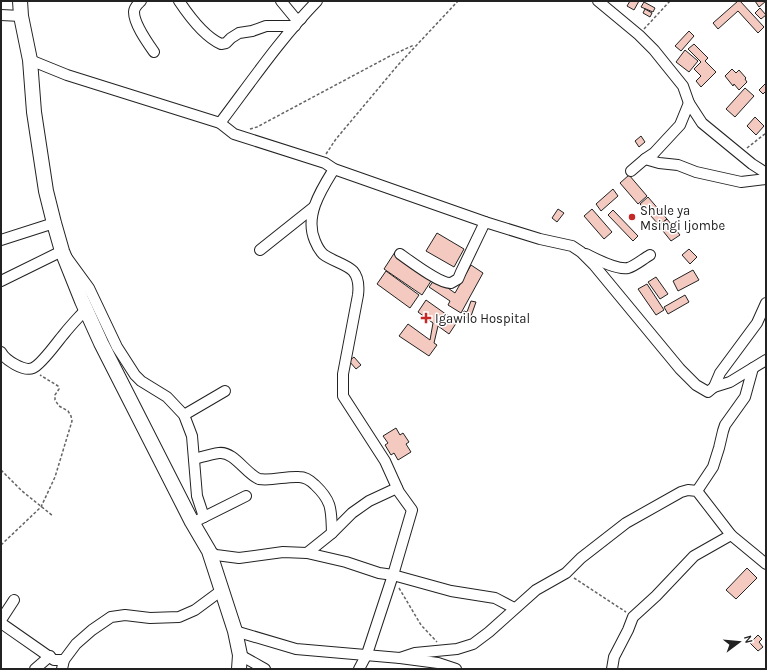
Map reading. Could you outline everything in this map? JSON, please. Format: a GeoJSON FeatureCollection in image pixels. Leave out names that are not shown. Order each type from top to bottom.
{"type":"FeatureCollection","features":[{"type":"Feature","properties":{"kind":"highway"},"geometry":{"type":"LineString","coordinates":[[20,1],[21,16],[30,60],[34,112],[46,191],[62,251],[101,343],[198,520],[235,631],[239,662]]}},
{"type":"Feature","properties":{"kind":"street"},"geometry":{"type":"LineString","coordinates":[[141,1],[136,6],[134,14],[141,32],[154,52]]}},
{"type":"Feature","properties":{"kind":"street"},"geometry":{"type":"LineString","coordinates":[[179,1],[198,24],[221,44],[226,43],[240,33],[254,31],[266,26],[298,23]]}},
{"type":"Feature","properties":{"kind":"street"},"geometry":{"type":"LineString","coordinates":[[281,1],[298,23]]}},
{"type":"Feature","properties":{"kind":"street"},"geometry":{"type":"LineString","coordinates":[[220,123],[258,72],[317,1]]}},
{"type":"Feature","properties":{"kind":"street"},"geometry":{"type":"LineString","coordinates":[[598,1],[639,34],[654,50],[683,86],[689,103],[702,123],[766,173]]}},
{"type":"Feature","properties":{"kind":"street"},"geometry":{"type":"LineString","coordinates":[[1,15],[21,16]]}},
{"type":"Feature","properties":{"kind":"street"},"geometry":{"type":"LineString","coordinates":[[30,60],[67,75],[220,123],[234,134],[325,163],[334,169],[485,222],[540,239],[564,243],[602,262],[621,268],[629,268],[650,255]]}},
{"type":"Feature","properties":{"kind":"street"},"geometry":{"type":"LineString","coordinates":[[630,171],[654,154],[680,125],[689,103]]}},
{"type":"Feature","properties":{"kind":"street"},"geometry":{"type":"LineString","coordinates":[[645,159],[659,163],[678,165],[696,172],[741,182],[766,180]]}},
{"type":"Feature","properties":{"kind":"street"},"geometry":{"type":"LineString","coordinates":[[334,169],[326,181],[314,207],[311,226],[319,249],[332,260],[352,271],[358,283],[358,295],[344,374],[343,396],[385,461],[397,488],[412,510],[394,575],[367,654],[359,669]]}},
{"type":"Feature","properties":{"kind":"street"},"geometry":{"type":"LineString","coordinates":[[260,250],[314,207]]}},
{"type":"Feature","properties":{"kind":"street"},"geometry":{"type":"LineString","coordinates":[[400,254],[433,277],[451,284],[458,279],[485,222]]}},
{"type":"Feature","properties":{"kind":"street"},"geometry":{"type":"LineString","coordinates":[[1,240],[54,223]]}},
{"type":"Feature","properties":{"kind":"street"},"geometry":{"type":"LineString","coordinates":[[1,281],[62,251],[89,288],[117,348],[135,375],[141,381],[167,397],[184,415],[192,436],[198,520],[246,496]]}},
{"type":"Feature","properties":{"kind":"street"},"geometry":{"type":"LineString","coordinates":[[581,252],[632,310],[680,369],[696,385],[708,392],[714,387],[730,382],[766,360]]}},
{"type":"Feature","properties":{"kind":"street"},"geometry":{"type":"LineString","coordinates":[[714,387],[720,373],[757,323],[766,303]]}},
{"type":"Feature","properties":{"kind":"street"},"geometry":{"type":"LineString","coordinates":[[1,354],[7,360],[17,365],[30,369],[36,366],[87,308]]}},
{"type":"Feature","properties":{"kind":"street"},"geometry":{"type":"LineString","coordinates":[[697,491],[713,467],[723,431],[745,396],[753,368]]}},
{"type":"Feature","properties":{"kind":"street"},"geometry":{"type":"LineString","coordinates":[[184,415],[225,391]]}},
{"type":"Feature","properties":{"kind":"street"},"geometry":{"type":"LineString","coordinates":[[194,459],[219,453],[226,454],[233,458],[253,476],[259,479],[284,479],[297,477],[309,480],[321,491],[328,501],[331,509],[332,533]]}},
{"type":"Feature","properties":{"kind":"street"},"geometry":{"type":"LineString","coordinates":[[308,553],[332,533],[352,513],[368,501],[397,488]]}},
{"type":"Feature","properties":{"kind":"street"},"geometry":{"type":"LineString","coordinates":[[400,658],[415,653],[457,649],[473,644],[489,632],[514,608],[536,590],[566,573],[581,558],[626,523],[681,492],[688,490],[697,491],[731,535],[766,564]]}},
{"type":"Feature","properties":{"kind":"street"},"geometry":{"type":"LineString","coordinates":[[612,669],[614,656],[633,617],[656,596],[694,556],[731,535]]}},
{"type":"Feature","properties":{"kind":"street"},"geometry":{"type":"LineString","coordinates":[[209,551],[216,555],[239,558],[283,552],[308,553],[451,591],[495,598],[514,608]]}},
{"type":"Feature","properties":{"kind":"street"},"geometry":{"type":"LineString","coordinates":[[14,600],[1,622],[63,665],[76,644],[92,630],[111,617],[125,615],[150,618],[179,617],[195,610],[222,590]]}},
{"type":"Feature","properties":{"kind":"street"},"geometry":{"type":"LineString","coordinates":[[235,631],[296,649],[400,658],[438,663],[456,669]]}},
{"type":"Feature","properties":{"kind":"street"},"geometry":{"type":"LineString","coordinates":[[35,669],[50,656]]}},
{"type":"Feature","properties":{"kind":"street"},"geometry":{"type":"LineString","coordinates":[[239,662],[265,669]]}},
{"type":"Feature","properties":{"kind":"path"},"geometry":{"type":"LineString","coordinates":[[325,163],[326,154],[336,139],[416,45],[436,26],[458,1]]}},
{"type":"Feature","properties":{"kind":"path"},"geometry":{"type":"LineString","coordinates":[[639,34],[670,1]]}},
{"type":"Feature","properties":{"kind":"path"},"geometry":{"type":"LineString","coordinates":[[234,134],[257,127],[390,56],[416,45]]}},
{"type":"Feature","properties":{"kind":"path"},"geometry":{"type":"LineString","coordinates":[[739,153],[759,140],[766,133]]}},
{"type":"Feature","properties":{"kind":"path"},"geometry":{"type":"LineString","coordinates":[[1,545],[41,507],[55,477],[72,421],[68,411],[59,406],[55,400],[59,388],[58,386],[30,369]]}},
{"type":"Feature","properties":{"kind":"path"},"geometry":{"type":"LineString","coordinates":[[1,470],[22,491],[53,516]]}},
{"type":"Feature","properties":{"kind":"path"},"geometry":{"type":"LineString","coordinates":[[566,573],[633,617]]}},
{"type":"Feature","properties":{"kind":"path"},"geometry":{"type":"LineString","coordinates":[[394,575],[398,587],[421,625],[446,650]]}},
{"type":"Feature","properties":{"kind":"building"},"geometry":{"type":"Polygon","coordinates":[[[630,1],[639,1],[634,10],[627,6],[630,1]]]}},
{"type":"Feature","properties":{"kind":"building"},"geometry":{"type":"Polygon","coordinates":[[[738,1],[740,1],[764,27],[758,33],[738,11],[718,29],[713,23],[738,1]]]}},
{"type":"Feature","properties":{"kind":"building"},"geometry":{"type":"Polygon","coordinates":[[[755,1],[766,1],[759,7],[755,1]]]}},
{"type":"Feature","properties":{"kind":"building"},"geometry":{"type":"Polygon","coordinates":[[[644,2],[655,8],[653,12],[641,7],[644,2]]]}},
{"type":"Feature","properties":{"kind":"building"},"geometry":{"type":"Polygon","coordinates":[[[760,8],[766,15],[761,19],[755,13],[760,8]]]}},
{"type":"Feature","properties":{"kind":"building"},"geometry":{"type":"Polygon","coordinates":[[[645,9],[652,13],[650,17],[643,13],[645,9]]]}},
{"type":"Feature","properties":{"kind":"building"},"geometry":{"type":"Polygon","coordinates":[[[689,31],[694,36],[681,51],[675,46],[689,31]]]}},
{"type":"Feature","properties":{"kind":"building"},"geometry":{"type":"Polygon","coordinates":[[[694,44],[708,58],[705,61],[716,72],[701,87],[696,81],[701,76],[694,69],[701,62],[688,49],[694,44]]]}},
{"type":"Feature","properties":{"kind":"building"},"geometry":{"type":"Polygon","coordinates":[[[685,50],[698,61],[689,72],[676,62],[685,50]]]}},
{"type":"Feature","properties":{"kind":"building"},"geometry":{"type":"Polygon","coordinates":[[[732,69],[736,73],[739,70],[746,78],[745,79],[747,82],[739,90],[734,84],[733,86],[725,76],[732,69]]]}},
{"type":"Feature","properties":{"kind":"building"},"geometry":{"type":"Polygon","coordinates":[[[766,83],[766,91],[763,94],[759,90],[766,83]]]}},
{"type":"Feature","properties":{"kind":"building"},"geometry":{"type":"Polygon","coordinates":[[[745,88],[754,96],[735,117],[726,109],[745,88]]]}},
{"type":"Feature","properties":{"kind":"building"},"geometry":{"type":"Polygon","coordinates":[[[755,117],[764,126],[756,135],[747,126],[755,117]]]}},
{"type":"Feature","properties":{"kind":"building"},"geometry":{"type":"Polygon","coordinates":[[[641,136],[645,142],[639,147],[635,141],[641,136]]]}},
{"type":"Feature","properties":{"kind":"building"},"geometry":{"type":"Polygon","coordinates":[[[629,175],[647,196],[638,204],[620,183],[629,175]]]}},
{"type":"Feature","properties":{"kind":"building"},"geometry":{"type":"Polygon","coordinates":[[[613,189],[618,196],[601,211],[596,204],[613,189]]]}},
{"type":"Feature","properties":{"kind":"building"},"geometry":{"type":"Polygon","coordinates":[[[648,197],[667,219],[659,225],[640,204],[648,197]]]}},
{"type":"Feature","properties":{"kind":"building"},"geometry":{"type":"Polygon","coordinates":[[[558,209],[564,213],[557,222],[552,218],[558,209]]]}},
{"type":"Feature","properties":{"kind":"building"},"geometry":{"type":"Polygon","coordinates":[[[592,209],[612,232],[604,239],[584,216],[592,209]]]}},
{"type":"Feature","properties":{"kind":"building"},"geometry":{"type":"Polygon","coordinates":[[[613,210],[638,236],[633,241],[608,215],[613,210]]]}},
{"type":"Feature","properties":{"kind":"building"},"geometry":{"type":"Polygon","coordinates":[[[667,219],[680,235],[671,241],[659,226],[667,219]]]}},
{"type":"Feature","properties":{"kind":"building"},"geometry":{"type":"Polygon","coordinates":[[[437,233],[464,249],[454,267],[426,251],[437,233]]]}},
{"type":"Feature","properties":{"kind":"building"},"geometry":{"type":"Polygon","coordinates":[[[689,249],[697,257],[690,264],[682,255],[689,249]]]}},
{"type":"Feature","properties":{"kind":"building"},"geometry":{"type":"Polygon","coordinates":[[[395,252],[433,278],[422,295],[384,269],[395,252]]]}},
{"type":"Feature","properties":{"kind":"building"},"geometry":{"type":"Polygon","coordinates":[[[471,265],[483,273],[461,313],[448,305],[450,301],[429,287],[435,279],[455,293],[471,265]]]}},
{"type":"Feature","properties":{"kind":"building"},"geometry":{"type":"Polygon","coordinates":[[[693,270],[699,280],[678,291],[673,281],[693,270]]]}},
{"type":"Feature","properties":{"kind":"building"},"geometry":{"type":"Polygon","coordinates":[[[386,271],[419,295],[410,308],[377,284],[386,271]]]}},
{"type":"Feature","properties":{"kind":"building"},"geometry":{"type":"Polygon","coordinates":[[[656,277],[668,294],[660,299],[648,282],[656,277]]]}},
{"type":"Feature","properties":{"kind":"building"},"geometry":{"type":"Polygon","coordinates":[[[647,284],[664,310],[656,315],[638,289],[647,284]]]}},
{"type":"Feature","properties":{"kind":"building"},"geometry":{"type":"Polygon","coordinates":[[[685,295],[689,302],[668,314],[664,307],[685,295]]]}},
{"type":"Feature","properties":{"kind":"building"},"geometry":{"type":"Polygon","coordinates":[[[426,300],[457,322],[449,334],[438,326],[434,343],[437,345],[429,356],[399,336],[408,324],[430,340],[433,323],[418,312],[426,300]]]}},
{"type":"Feature","properties":{"kind":"building"},"geometry":{"type":"Polygon","coordinates":[[[471,301],[476,302],[470,319],[463,316],[464,311],[467,312],[471,301]]]}},
{"type":"Feature","properties":{"kind":"building"},"geometry":{"type":"Polygon","coordinates":[[[354,357],[361,365],[356,369],[349,361],[354,357]]]}},
{"type":"Feature","properties":{"kind":"building"},"geometry":{"type":"Polygon","coordinates":[[[396,428],[400,435],[403,433],[409,442],[406,444],[411,452],[398,460],[394,453],[391,455],[385,445],[388,443],[383,436],[396,428]]]}},
{"type":"Feature","properties":{"kind":"building"},"geometry":{"type":"Polygon","coordinates":[[[747,568],[757,578],[736,599],[726,590],[747,568]]]}},
{"type":"Feature","properties":{"kind":"building"},"geometry":{"type":"Polygon","coordinates":[[[758,635],[762,639],[759,642],[763,647],[758,651],[750,643],[758,635]]]}},
{"type":"Feature","properties":{"kind":"place","name":"Shule ya Msingi Ijombe"},"geometry":{"type":"Point","coordinates":[632,217]}},
{"type":"Feature","properties":{"kind":"place","name":"Igawilo Hospital"},"geometry":{"type":"Point","coordinates":[426,318]}}]}
